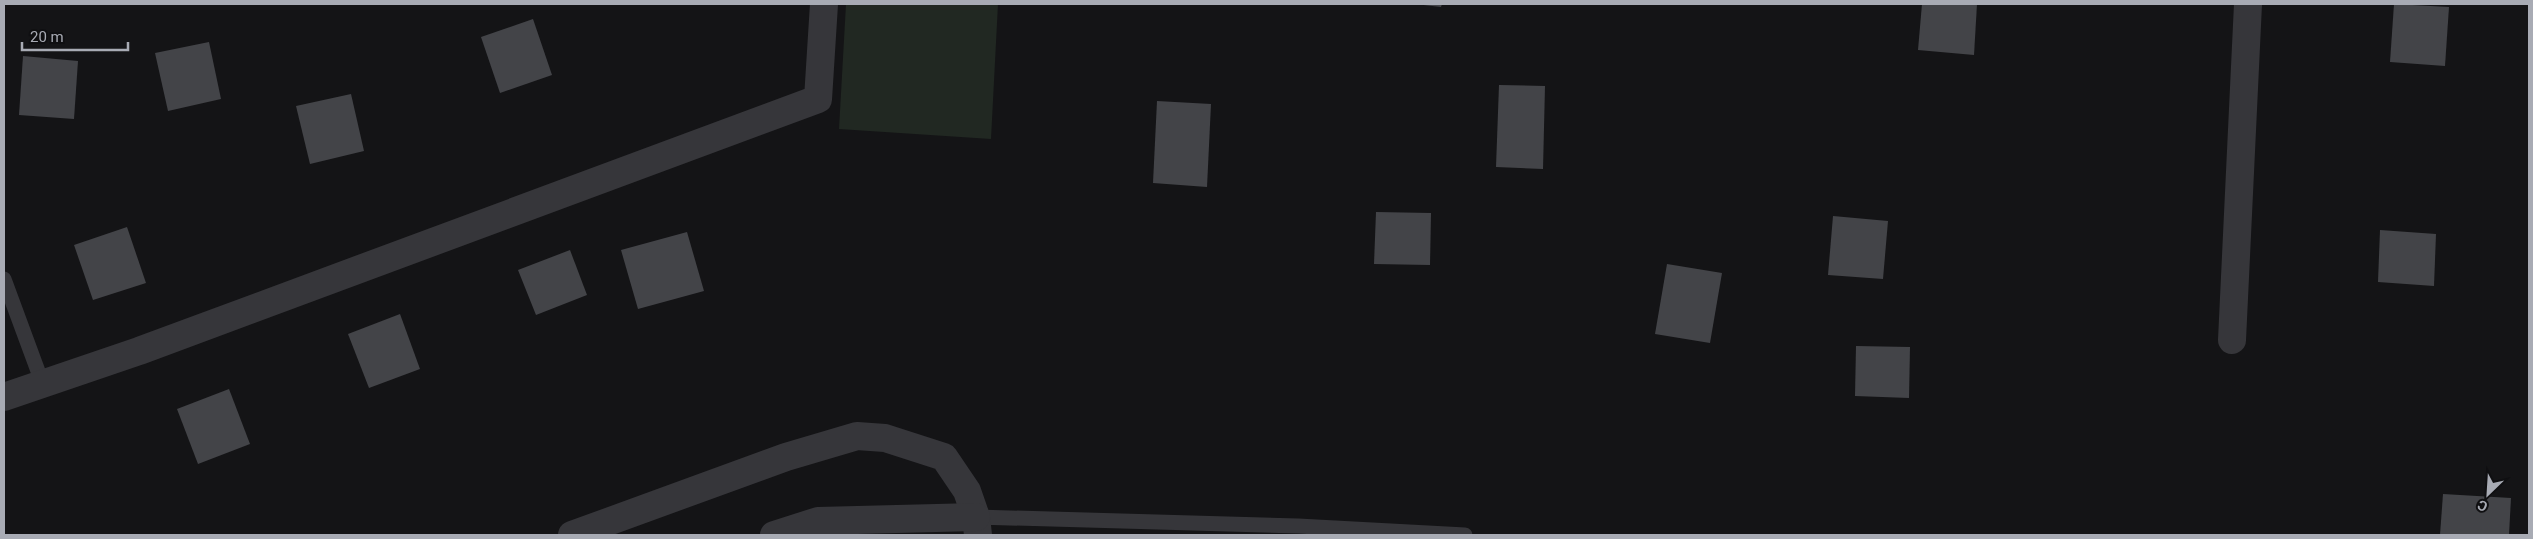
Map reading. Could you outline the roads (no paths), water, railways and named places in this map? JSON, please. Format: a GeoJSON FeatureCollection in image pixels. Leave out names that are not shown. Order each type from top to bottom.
{"type":"FeatureCollection","features":[{"type":"Feature","properties":{"kind":"street"},"geometry":{"type":"LineString","coordinates":[[4,397],[42,382],[139,351],[818,98],[824,4]]}},
{"type":"Feature","properties":{"kind":"street"},"geometry":{"type":"LineString","coordinates":[[2232,340],[2248,4]]}},
{"type":"Feature","properties":{"kind":"street"},"geometry":{"type":"LineString","coordinates":[[572,535],[786,457],[857,436],[885,438],[944,457],[967,491],[977,526],[818,521],[774,535]]}},
{"type":"Feature","properties":{"kind":"lane"},"geometry":{"type":"LineString","coordinates":[[4,279],[42,382]]}},
{"type":"Feature","properties":{"kind":"lane"},"geometry":{"type":"LineString","coordinates":[[977,526],[1298,530],[1465,535]]}}]}
